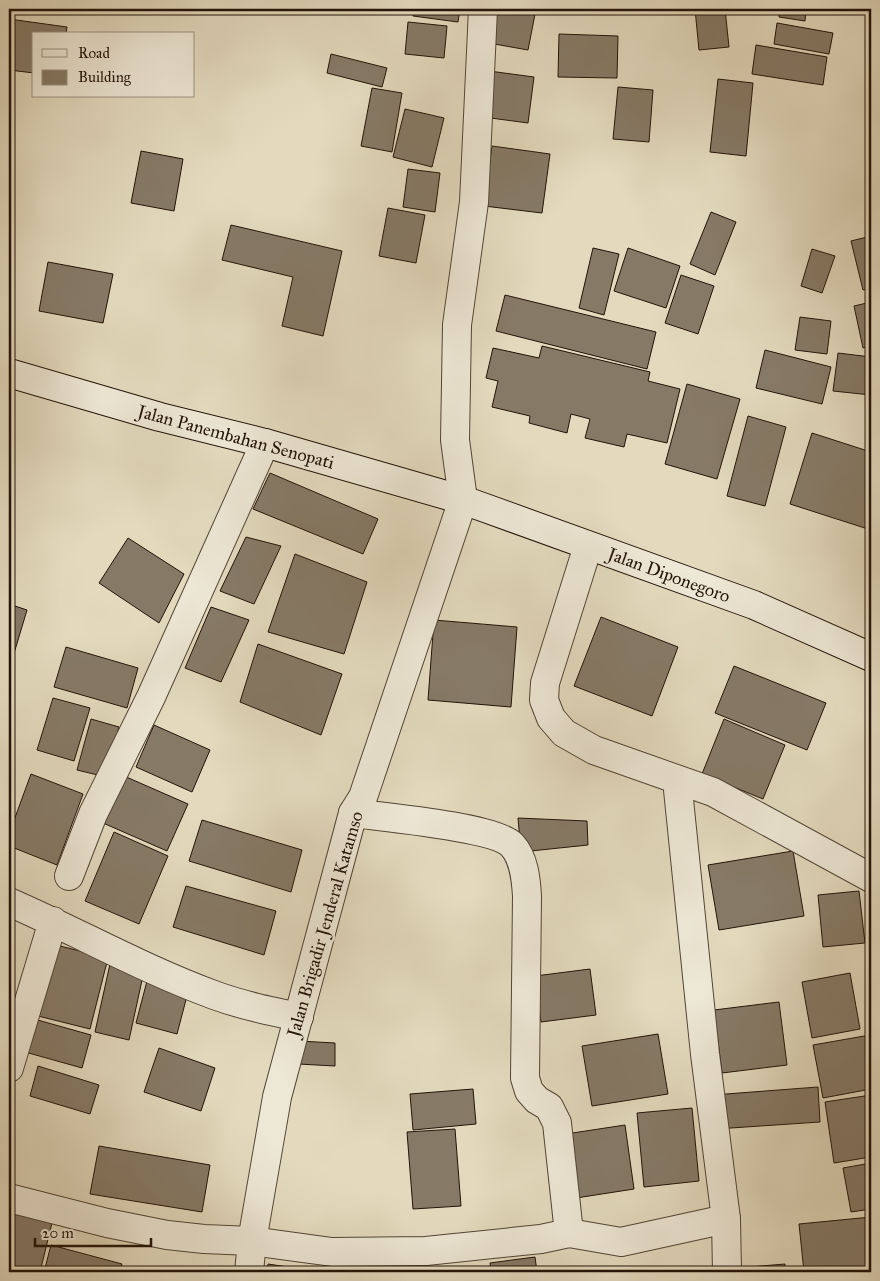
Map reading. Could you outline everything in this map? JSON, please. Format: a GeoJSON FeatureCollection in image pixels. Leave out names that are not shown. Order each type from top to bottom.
{"type":"FeatureCollection","features":[{"type":"Feature","properties":{"kind":"street"},"geometry":{"type":"LineString","coordinates":[[463,500],[455,440],[457,325],[474,202],[484,9]]}},
{"type":"Feature","properties":{"kind":"street","name":"Jalan Panembahan Senopati"},"geometry":{"type":"LineString","coordinates":[[9,373],[160,417],[265,443],[463,500]]}},
{"type":"Feature","properties":{"kind":"street"},"geometry":{"type":"LineString","coordinates":[[69,876],[94,814],[151,697],[265,443]]}},
{"type":"Feature","properties":{"kind":"street","name":"Jalan Diponegoro"},"geometry":{"type":"LineString","coordinates":[[463,500],[754,606],[871,657]]}},
{"type":"Feature","properties":{"kind":"street","name":"Jalan Brigadir Jenderal Katamso"},"geometry":{"type":"LineString","coordinates":[[249,1272],[252,1241],[278,1097],[353,813],[363,797],[463,500]]}},
{"type":"Feature","properties":{"kind":"street"},"geometry":{"type":"LineString","coordinates":[[588,546],[544,683],[544,700],[547,709],[551,718],[564,734],[586,746],[713,792],[871,878]]}},
{"type":"Feature","properties":{"kind":"street"},"geometry":{"type":"LineString","coordinates":[[677,780],[705,1054],[726,1219],[727,1272]]}},
{"type":"Feature","properties":{"kind":"street"},"geometry":{"type":"LineString","coordinates":[[353,813],[475,830],[497,836],[512,845],[520,860],[526,877],[527,896],[525,1078],[530,1091],[537,1100],[549,1108],[557,1123],[569,1233]]}},
{"type":"Feature","properties":{"kind":"street"},"geometry":{"type":"LineString","coordinates":[[9,902],[53,921],[158,973],[215,996],[298,1018]]}},
{"type":"Feature","properties":{"kind":"street"},"geometry":{"type":"LineString","coordinates":[[9,1068],[53,921]]}},
{"type":"Feature","properties":{"kind":"street"},"geometry":{"type":"LineString","coordinates":[[9,1198],[107,1223],[167,1235],[252,1241],[332,1252],[426,1251],[541,1240],[569,1233],[621,1242],[726,1219]]}},
{"type":"Feature","properties":{"kind":"building"},"geometry":{"type":"Polygon","coordinates":[[[414,9],[460,9],[458,22],[413,16],[414,9]]]}},
{"type":"Feature","properties":{"kind":"building"},"geometry":{"type":"Polygon","coordinates":[[[489,9],[536,9],[528,50],[483,42],[489,9]]]}},
{"type":"Feature","properties":{"kind":"building"},"geometry":{"type":"Polygon","coordinates":[[[695,9],[725,9],[729,47],[699,50],[695,9]]]}},
{"type":"Feature","properties":{"kind":"building"},"geometry":{"type":"Polygon","coordinates":[[[780,9],[806,9],[805,21],[779,17],[780,9]]]}},
{"type":"Feature","properties":{"kind":"building"},"geometry":{"type":"Polygon","coordinates":[[[9,19],[67,27],[66,32],[32,32],[32,73],[9,70],[9,19]]]}},
{"type":"Feature","properties":{"kind":"building"},"geometry":{"type":"Polygon","coordinates":[[[408,22],[447,26],[444,58],[405,54],[408,22]]]}},
{"type":"Feature","properties":{"kind":"building"},"geometry":{"type":"Polygon","coordinates":[[[777,23],[833,33],[829,54],[774,44],[777,23]]]}},
{"type":"Feature","properties":{"kind":"building"},"geometry":{"type":"Polygon","coordinates":[[[559,34],[618,36],[617,78],[558,77],[559,34]]]}},
{"type":"Feature","properties":{"kind":"building"},"geometry":{"type":"Polygon","coordinates":[[[756,45],[827,57],[823,85],[752,74],[756,45]]]}},
{"type":"Feature","properties":{"kind":"building"},"geometry":{"type":"Polygon","coordinates":[[[331,54],[387,68],[382,87],[327,73],[331,54]]]}},
{"type":"Feature","properties":{"kind":"building"},"geometry":{"type":"Polygon","coordinates":[[[489,71],[534,77],[528,123],[483,117],[489,71]]]}},
{"type":"Feature","properties":{"kind":"building"},"geometry":{"type":"Polygon","coordinates":[[[718,79],[753,83],[746,156],[710,152],[718,79]]]}},
{"type":"Feature","properties":{"kind":"building"},"geometry":{"type":"Polygon","coordinates":[[[618,87],[653,90],[649,142],[613,139],[618,87]]]}},
{"type":"Feature","properties":{"kind":"building"},"geometry":{"type":"Polygon","coordinates":[[[372,88],[402,93],[392,152],[361,146],[372,88]]]}},
{"type":"Feature","properties":{"kind":"building"},"geometry":{"type":"Polygon","coordinates":[[[405,109],[444,118],[432,167],[393,157],[405,109]]]}},
{"type":"Feature","properties":{"kind":"building"},"geometry":{"type":"Polygon","coordinates":[[[492,146],[550,154],[542,213],[484,206],[492,146]]]}},
{"type":"Feature","properties":{"kind":"building"},"geometry":{"type":"Polygon","coordinates":[[[141,151],[183,159],[174,211],[131,203],[141,151]]]}},
{"type":"Feature","properties":{"kind":"building"},"geometry":{"type":"Polygon","coordinates":[[[408,169],[440,173],[435,212],[403,207],[408,169]]]}},
{"type":"Feature","properties":{"kind":"building"},"geometry":{"type":"Polygon","coordinates":[[[388,208],[425,215],[416,263],[379,256],[388,208]]]}},
{"type":"Feature","properties":{"kind":"building"},"geometry":{"type":"Polygon","coordinates":[[[711,212],[736,222],[715,275],[690,264],[711,212]]]}},
{"type":"Feature","properties":{"kind":"building"},"geometry":{"type":"Polygon","coordinates":[[[231,225],[342,251],[323,336],[282,326],[293,277],[222,260],[231,225]]]}},
{"type":"Feature","properties":{"kind":"building"},"geometry":{"type":"Polygon","coordinates":[[[871,236],[871,288],[863,290],[851,241],[871,236]]]}},
{"type":"Feature","properties":{"kind":"building"},"geometry":{"type":"Polygon","coordinates":[[[593,248],[619,254],[604,315],[579,308],[593,248]]]}},
{"type":"Feature","properties":{"kind":"building"},"geometry":{"type":"Polygon","coordinates":[[[628,248],[680,266],[666,308],[614,291],[628,248]]]}},
{"type":"Feature","properties":{"kind":"building"},"geometry":{"type":"Polygon","coordinates":[[[812,249],[835,256],[822,293],[801,286],[812,249]]]}},
{"type":"Feature","properties":{"kind":"building"},"geometry":{"type":"Polygon","coordinates":[[[48,262],[113,274],[103,323],[39,311],[48,262]]]}},
{"type":"Feature","properties":{"kind":"building"},"geometry":{"type":"Polygon","coordinates":[[[681,275],[714,286],[698,334],[665,323],[681,275]]]}},
{"type":"Feature","properties":{"kind":"building"},"geometry":{"type":"Polygon","coordinates":[[[505,295],[656,332],[647,369],[496,331],[505,295]]]}},
{"type":"Feature","properties":{"kind":"building"},"geometry":{"type":"Polygon","coordinates":[[[871,302],[871,346],[863,348],[854,306],[871,302]]]}},
{"type":"Feature","properties":{"kind":"building"},"geometry":{"type":"Polygon","coordinates":[[[800,317],[831,321],[827,354],[795,350],[800,317]]]}},
{"type":"Feature","properties":{"kind":"building"},"geometry":{"type":"Polygon","coordinates":[[[542,346],[650,372],[648,381],[680,389],[667,443],[627,434],[624,447],[585,438],[590,419],[571,414],[567,433],[529,423],[530,416],[492,407],[498,381],[486,378],[493,348],[539,358],[542,346]]]}},
{"type":"Feature","properties":{"kind":"building"},"geometry":{"type":"Polygon","coordinates":[[[765,350],[831,367],[822,404],[756,388],[765,350]]]}},
{"type":"Feature","properties":{"kind":"building"},"geometry":{"type":"Polygon","coordinates":[[[838,353],[871,357],[871,395],[833,391],[838,353]]]}},
{"type":"Feature","properties":{"kind":"building"},"geometry":{"type":"Polygon","coordinates":[[[687,384],[740,399],[717,479],[665,464],[687,384]]]}},
{"type":"Feature","properties":{"kind":"building"},"geometry":{"type":"Polygon","coordinates":[[[748,416],[786,427],[765,506],[727,496],[748,416]]]}},
{"type":"Feature","properties":{"kind":"building"},"geometry":{"type":"Polygon","coordinates":[[[812,433],[871,452],[871,530],[790,504],[812,433]]]}},
{"type":"Feature","properties":{"kind":"building"},"geometry":{"type":"Polygon","coordinates":[[[270,473],[378,519],[363,554],[253,509],[270,473]]]}},
{"type":"Feature","properties":{"kind":"building"},"geometry":{"type":"Polygon","coordinates":[[[246,537],[281,546],[254,604],[220,591],[246,537]]]}},
{"type":"Feature","properties":{"kind":"building"},"geometry":{"type":"Polygon","coordinates":[[[128,538],[184,574],[159,623],[99,583],[128,538]]]}},
{"type":"Feature","properties":{"kind":"building"},"geometry":{"type":"Polygon","coordinates":[[[295,554],[367,582],[344,654],[268,632],[295,554]]]}},
{"type":"Feature","properties":{"kind":"building"},"geometry":{"type":"Polygon","coordinates":[[[9,604],[27,610],[12,660],[9,658],[9,604]]]}},
{"type":"Feature","properties":{"kind":"building"},"geometry":{"type":"Polygon","coordinates":[[[211,607],[249,620],[221,682],[185,668],[211,607]]]}},
{"type":"Feature","properties":{"kind":"building"},"geometry":{"type":"Polygon","coordinates":[[[601,617],[678,647],[652,716],[574,686],[601,617]]]}},
{"type":"Feature","properties":{"kind":"building"},"geometry":{"type":"Polygon","coordinates":[[[434,620],[517,627],[511,707],[428,700],[434,620]]]}},
{"type":"Feature","properties":{"kind":"building"},"geometry":{"type":"Polygon","coordinates":[[[258,644],[342,674],[321,735],[240,702],[258,644]]]}},
{"type":"Feature","properties":{"kind":"building"},"geometry":{"type":"Polygon","coordinates":[[[66,647],[138,668],[127,708],[54,687],[66,647]]]}},
{"type":"Feature","properties":{"kind":"building"},"geometry":{"type":"Polygon","coordinates":[[[734,666],[826,703],[807,750],[715,713],[734,666]]]}},
{"type":"Feature","properties":{"kind":"building"},"geometry":{"type":"Polygon","coordinates":[[[53,698],[90,708],[74,761],[37,750],[53,698]]]}},
{"type":"Feature","properties":{"kind":"building"},"geometry":{"type":"Polygon","coordinates":[[[91,719],[119,727],[106,777],[77,770],[91,719]]]}},
{"type":"Feature","properties":{"kind":"building"},"geometry":{"type":"Polygon","coordinates":[[[724,719],[785,745],[763,799],[702,774],[724,719]]]}},
{"type":"Feature","properties":{"kind":"building"},"geometry":{"type":"Polygon","coordinates":[[[154,725],[210,750],[192,792],[136,767],[154,725]]]}},
{"type":"Feature","properties":{"kind":"building"},"geometry":{"type":"Polygon","coordinates":[[[31,774],[83,794],[57,865],[9,846],[9,834],[31,774]]]}},
{"type":"Feature","properties":{"kind":"building"},"geometry":{"type":"Polygon","coordinates":[[[124,776],[188,804],[167,851],[103,823],[124,776]]]}},
{"type":"Feature","properties":{"kind":"building"},"geometry":{"type":"Polygon","coordinates":[[[518,818],[587,821],[588,845],[521,852],[518,818]]]}},
{"type":"Feature","properties":{"kind":"building"},"geometry":{"type":"Polygon","coordinates":[[[202,820],[302,850],[291,892],[189,861],[202,820]]]}},
{"type":"Feature","properties":{"kind":"building"},"geometry":{"type":"Polygon","coordinates":[[[114,832],[168,856],[139,924],[85,901],[114,832]]]}},
{"type":"Feature","properties":{"kind":"building"},"geometry":{"type":"Polygon","coordinates":[[[793,851],[804,916],[719,930],[708,865],[793,851]]]}},
{"type":"Feature","properties":{"kind":"building"},"geometry":{"type":"Polygon","coordinates":[[[186,886],[276,911],[264,955],[173,927],[186,886]]]}},
{"type":"Feature","properties":{"kind":"building"},"geometry":{"type":"Polygon","coordinates":[[[859,891],[865,943],[823,947],[818,895],[859,891]]]}},
{"type":"Feature","properties":{"kind":"building"},"geometry":{"type":"Polygon","coordinates":[[[48,943],[108,958],[90,1029],[30,1014],[48,943]]]}},
{"type":"Feature","properties":{"kind":"building"},"geometry":{"type":"Polygon","coordinates":[[[110,964],[144,971],[129,1040],[95,1032],[110,964]]]}},
{"type":"Feature","properties":{"kind":"building"},"geometry":{"type":"Polygon","coordinates":[[[590,969],[596,1015],[541,1022],[535,976],[590,969]]]}},
{"type":"Feature","properties":{"kind":"building"},"geometry":{"type":"Polygon","coordinates":[[[850,973],[860,1029],[812,1038],[802,982],[850,973]]]}},
{"type":"Feature","properties":{"kind":"building"},"geometry":{"type":"Polygon","coordinates":[[[147,981],[188,992],[177,1034],[136,1023],[147,981]]]}},
{"type":"Feature","properties":{"kind":"building"},"geometry":{"type":"Polygon","coordinates":[[[779,1002],[787,1065],[722,1073],[714,1010],[779,1002]]]}},
{"type":"Feature","properties":{"kind":"building"},"geometry":{"type":"Polygon","coordinates":[[[34,1019],[91,1035],[82,1068],[25,1052],[34,1019]]]}},
{"type":"Feature","properties":{"kind":"building"},"geometry":{"type":"Polygon","coordinates":[[[658,1034],[668,1094],[592,1106],[582,1046],[658,1034]]]}},
{"type":"Feature","properties":{"kind":"building"},"geometry":{"type":"Polygon","coordinates":[[[870,1035],[871,1089],[823,1098],[813,1045],[870,1035]]]}},
{"type":"Feature","properties":{"kind":"building"},"geometry":{"type":"Polygon","coordinates":[[[299,1041],[335,1043],[335,1066],[298,1064],[299,1041]]]}},
{"type":"Feature","properties":{"kind":"building"},"geometry":{"type":"Polygon","coordinates":[[[159,1048],[215,1068],[201,1111],[144,1092],[159,1048]]]}},
{"type":"Feature","properties":{"kind":"building"},"geometry":{"type":"Polygon","coordinates":[[[38,1066],[99,1085],[90,1114],[30,1096],[38,1066]]]}},
{"type":"Feature","properties":{"kind":"building"},"geometry":{"type":"Polygon","coordinates":[[[818,1087],[820,1122],[716,1129],[713,1095],[818,1087]]]}},
{"type":"Feature","properties":{"kind":"building"},"geometry":{"type":"Polygon","coordinates":[[[473,1089],[476,1124],[413,1130],[410,1094],[473,1089]]]}},
{"type":"Feature","properties":{"kind":"building"},"geometry":{"type":"Polygon","coordinates":[[[871,1095],[871,1157],[834,1163],[825,1102],[871,1095]]]}},
{"type":"Feature","properties":{"kind":"building"},"geometry":{"type":"Polygon","coordinates":[[[692,1108],[699,1181],[644,1187],[637,1113],[692,1108]]]}},
{"type":"Feature","properties":{"kind":"building"},"geometry":{"type":"Polygon","coordinates":[[[625,1125],[634,1189],[576,1198],[566,1134],[625,1125]]]}},
{"type":"Feature","properties":{"kind":"building"},"geometry":{"type":"Polygon","coordinates":[[[455,1129],[461,1206],[413,1209],[407,1132],[455,1129]]]}},
{"type":"Feature","properties":{"kind":"building"},"geometry":{"type":"Polygon","coordinates":[[[99,1146],[210,1165],[202,1212],[90,1194],[99,1146]]]}},
{"type":"Feature","properties":{"kind":"building"},"geometry":{"type":"Polygon","coordinates":[[[871,1163],[871,1209],[851,1212],[843,1168],[871,1163]]]}},
{"type":"Feature","properties":{"kind":"building"},"geometry":{"type":"Polygon","coordinates":[[[9,1212],[52,1223],[40,1272],[9,1272],[9,1212]]]}},
{"type":"Feature","properties":{"kind":"building"},"geometry":{"type":"Polygon","coordinates":[[[871,1217],[871,1272],[804,1272],[799,1224],[871,1217]]]}},
{"type":"Feature","properties":{"kind":"building"},"geometry":{"type":"Polygon","coordinates":[[[51,1245],[122,1264],[120,1272],[44,1272],[51,1245]]]}},
{"type":"Feature","properties":{"kind":"building"},"geometry":{"type":"Polygon","coordinates":[[[535,1257],[537,1272],[491,1272],[490,1263],[535,1257]]]}},
{"type":"Feature","properties":{"kind":"building"},"geometry":{"type":"Polygon","coordinates":[[[268,1264],[321,1272],[267,1272],[268,1264]]]}},
{"type":"Feature","properties":{"kind":"building"},"geometry":{"type":"Polygon","coordinates":[[[785,1264],[785,1272],[737,1272],[737,1268],[785,1264]]]}}]}
